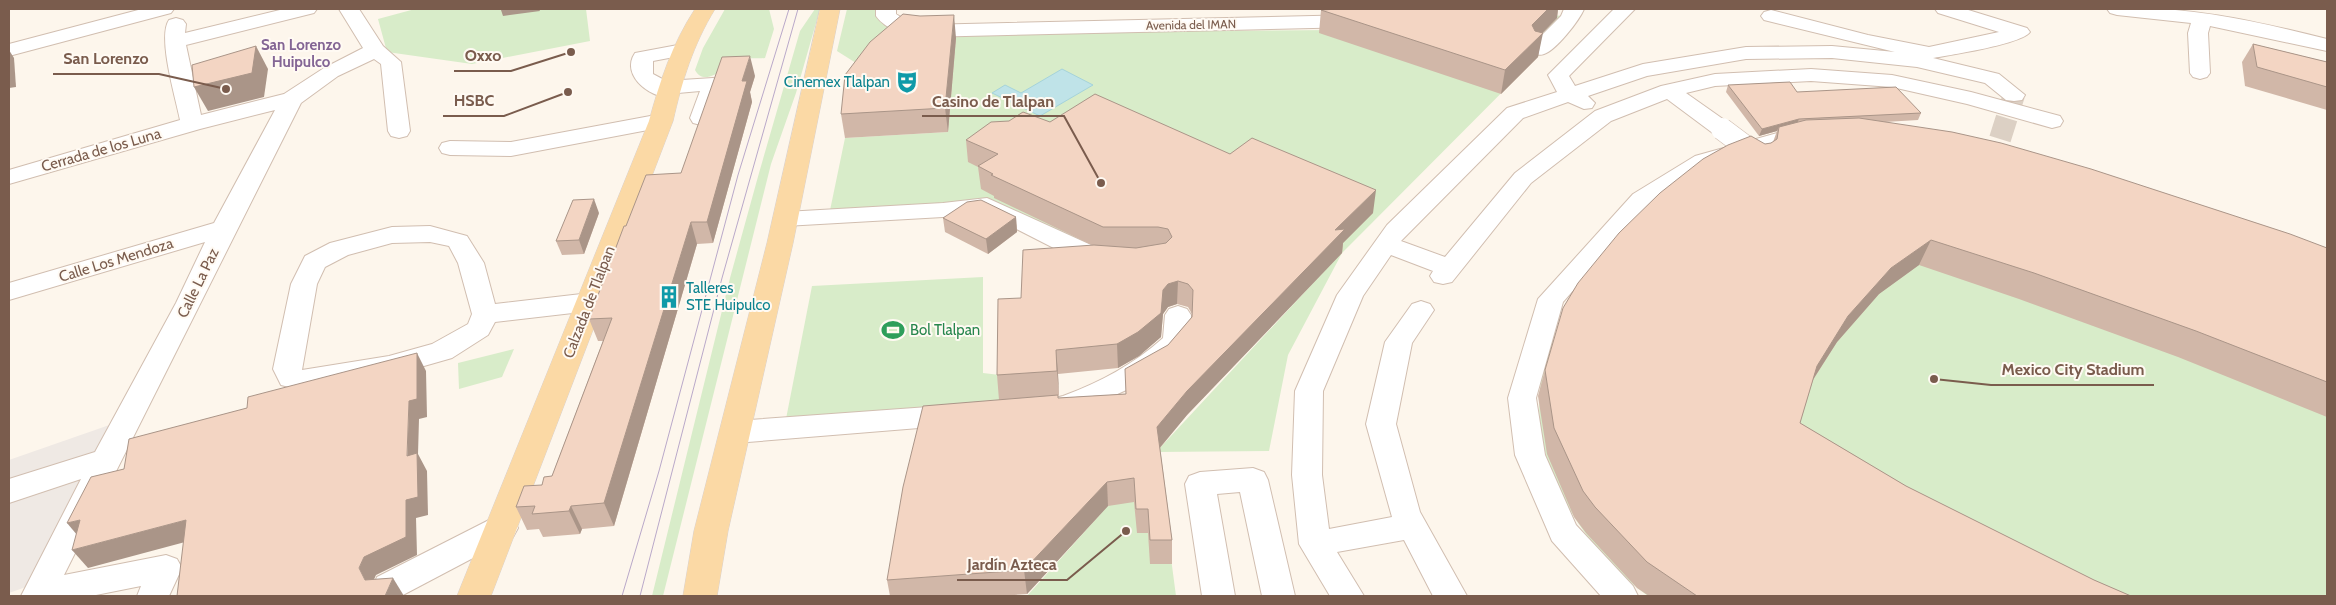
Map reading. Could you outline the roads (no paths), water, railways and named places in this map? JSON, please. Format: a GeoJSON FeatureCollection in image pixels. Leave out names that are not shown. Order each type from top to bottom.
{"type":"FeatureCollection","features":[{"type":"Feature","properties":{"kind":"main road"},"geometry":{"type":"LineString","coordinates":[[700,596],[711,531],[785,219],[830,9]]}},
{"type":"Feature","properties":{"kind":"main road","name":"Calzada de Tlalpan"},"geometry":{"type":"LineString","coordinates":[[474,596],[661,120],[668,89],[697,14]]}},
{"type":"Feature","properties":{"kind":"street"},"geometry":{"type":"LineString","coordinates":[[9,50],[164,9]]}},
{"type":"Feature","properties":{"kind":"street"},"geometry":{"type":"LineString","coordinates":[[176,9],[175,42],[192,124]]}},
{"type":"Feature","properties":{"kind":"street"},"geometry":{"type":"LineString","coordinates":[[175,42],[307,9]]}},
{"type":"Feature","properties":{"kind":"street"},"geometry":{"type":"LineString","coordinates":[[349,9],[375,50],[391,62],[400,131]]}},
{"type":"Feature","properties":{"kind":"street","name":"Avenida del IMAN"},"geometry":{"type":"LineString","coordinates":[[886,9],[886,16],[893,23],[905,28],[923,31],[1376,19]]}},
{"type":"Feature","properties":{"kind":"street"},"geometry":{"type":"LineString","coordinates":[[1539,49],[1570,18],[1574,9]]}},
{"type":"Feature","properties":{"kind":"street"},"geometry":{"type":"LineString","coordinates":[[1603,116],[1569,93],[1558,75],[1625,9]]}},
{"type":"Feature","properties":{"kind":"street"},"geometry":{"type":"LineString","coordinates":[[1769,12],[1867,41],[1929,53],[1994,40],[2020,32],[1945,9]]}},
{"type":"Feature","properties":{"kind":"street"},"geometry":{"type":"LineString","coordinates":[[2117,9],[2265,29],[2327,45]]}},
{"type":"Feature","properties":{"kind":"street"},"geometry":{"type":"LineString","coordinates":[[1769,12],[1811,74]]}},
{"type":"Feature","properties":{"kind":"street"},"geometry":{"type":"LineString","coordinates":[[2200,73],[2198,33],[2202,19]]}},
{"type":"Feature","properties":{"kind":"street","name":"Calle La Paz"},"geometry":{"type":"LineString","coordinates":[[38,595],[106,460],[189,303],[224,228],[292,99],[331,72],[375,50]]}},
{"type":"Feature","properties":{"kind":"street"},"geometry":{"type":"LineString","coordinates":[[683,50],[642,57],[643,77],[668,89],[713,84],[695,136]]}},
{"type":"Feature","properties":{"kind":"street"},"geometry":{"type":"LineString","coordinates":[[1347,596],[1315,544],[1308,475],[1309,391],[1350,295],[1396,230],[1515,113],[1569,93],[1643,70],[1746,53],[1832,52],[1916,61],[1992,78],[2014,95]]}},
{"type":"Feature","properties":{"kind":"street"},"geometry":{"type":"LineString","coordinates":[[1386,244],[1446,272],[1523,178],[1603,116],[1669,91],[1715,80],[1811,74],[1892,81],[1971,98],[2052,121]]}},
{"type":"Feature","properties":{"kind":"street"},"geometry":{"type":"LineString","coordinates":[[1669,91],[1758,156]]}},
{"type":"Feature","properties":{"kind":"street","name":"Cerrada de los Luna"},"geometry":{"type":"LineString","coordinates":[[9,177],[192,124],[292,99]]}},
{"type":"Feature","properties":{"kind":"street"},"geometry":{"type":"LineString","coordinates":[[450,148],[511,149],[661,120]]}},
{"type":"Feature","properties":{"kind":"street"},"geometry":{"type":"LineString","coordinates":[[1621,596],[1563,532],[1530,455],[1522,398],[1551,299],[1641,199],[1702,161],[1796,135],[1832,134]]}},
{"type":"Feature","properties":{"kind":"street"},"geometry":{"type":"LineString","coordinates":[[785,219],[943,210],[964,206],[987,205],[1096,259],[1116,263],[1124,262]]}},
{"type":"Feature","properties":{"kind":"street","name":"Calle Los Mendoza"},"geometry":{"type":"LineString","coordinates":[[9,292],[224,228]]}},
{"type":"Feature","properties":{"kind":"street"},"geometry":{"type":"LineString","coordinates":[[430,234],[458,241],[471,263],[484,314],[479,329],[442,351],[433,354],[389,366],[305,381],[291,378],[287,369],[304,284],[314,262],[339,249],[392,235],[430,234]]}},
{"type":"Feature","properties":{"kind":"street"},"geometry":{"type":"LineString","coordinates":[[484,314],[590,302]]}},
{"type":"Feature","properties":{"kind":"street"},"geometry":{"type":"LineString","coordinates":[[1421,310],[1399,342],[1381,424],[1405,514],[1450,596]]}},
{"type":"Feature","properties":{"kind":"street"},"geometry":{"type":"LineString","coordinates":[[1024,410],[1062,406],[1117,384],[1157,360],[1176,341],[1178,315]]}},
{"type":"Feature","properties":{"kind":"street"},"geometry":{"type":"LineString","coordinates":[[735,432],[984,413]]}},
{"type":"Feature","properties":{"kind":"street"},"geometry":{"type":"LineString","coordinates":[[9,491],[106,460]]}},
{"type":"Feature","properties":{"kind":"street"},"geometry":{"type":"LineString","coordinates":[[1218,596],[1200,484],[1253,480],[1278,596]]}},
{"type":"Feature","properties":{"kind":"street"},"geometry":{"type":"LineString","coordinates":[[1315,544],[1412,526]]}},
{"type":"Feature","properties":{"kind":"street"},"geometry":{"type":"LineString","coordinates":[[389,587],[502,528]]}},
{"type":"Feature","properties":{"kind":"street"},"geometry":{"type":"LineString","coordinates":[[38,595],[166,568],[153,596]]}},
{"type":"Feature","properties":{"kind":"water"},"geometry":{"type":"Polygon","coordinates":[[[1062,69],[1093,85],[1040,116],[992,93],[1005,85],[1021,93],[1062,69]]]}},
{"type":"Feature","properties":{"kind":"tunnel"},"geometry":{"type":"LineString","coordinates":[[2000,139],[2014,95]]}},
{"type":"Feature","properties":{"kind":"tram line"},"geometry":{"type":"LineString","coordinates":[[622,596],[659,471],[738,175],[789,9]]}},
{"type":"Feature","properties":{"kind":"tram line"},"geometry":{"type":"LineString","coordinates":[[640,596],[722,278],[798,9]]}},
{"type":"Feature","properties":{"kind":"place","name":"Oxxo"},"geometry":{"type":"Point","coordinates":[571,52]}},
{"type":"Feature","properties":{"kind":"place","name":"Cinemex Tlalpan"},"geometry":{"type":"Point","coordinates":[907,82]}},
{"type":"Feature","properties":{"kind":"place","name":"San Lorenzo"},"geometry":{"type":"Point","coordinates":[226,89]}},
{"type":"Feature","properties":{"kind":"place","name":"HSBC"},"geometry":{"type":"Point","coordinates":[568,92]}},
{"type":"Feature","properties":{"kind":"place","name":"Casino de Tlalpan"},"geometry":{"type":"Point","coordinates":[1101,183]}},
{"type":"Feature","properties":{"kind":"place","name":"Talleres STE Huipulco"},"geometry":{"type":"Point","coordinates":[669,297]}},
{"type":"Feature","properties":{"kind":"place","name":"Bol Tlalpan"},"geometry":{"type":"Point","coordinates":[893,330]}},
{"type":"Feature","properties":{"kind":"place","name":"Mexico City Stadium"},"geometry":{"type":"Point","coordinates":[1934,379]}},
{"type":"Feature","properties":{"kind":"place","name":"Jardín Azteca"},"geometry":{"type":"Point","coordinates":[1126,531]}},
{"type":"Feature","properties":{"kind":"district","name":"San Lorenzo Huipulco"},"geometry":{"type":"Point","coordinates":[301,54]}}]}
